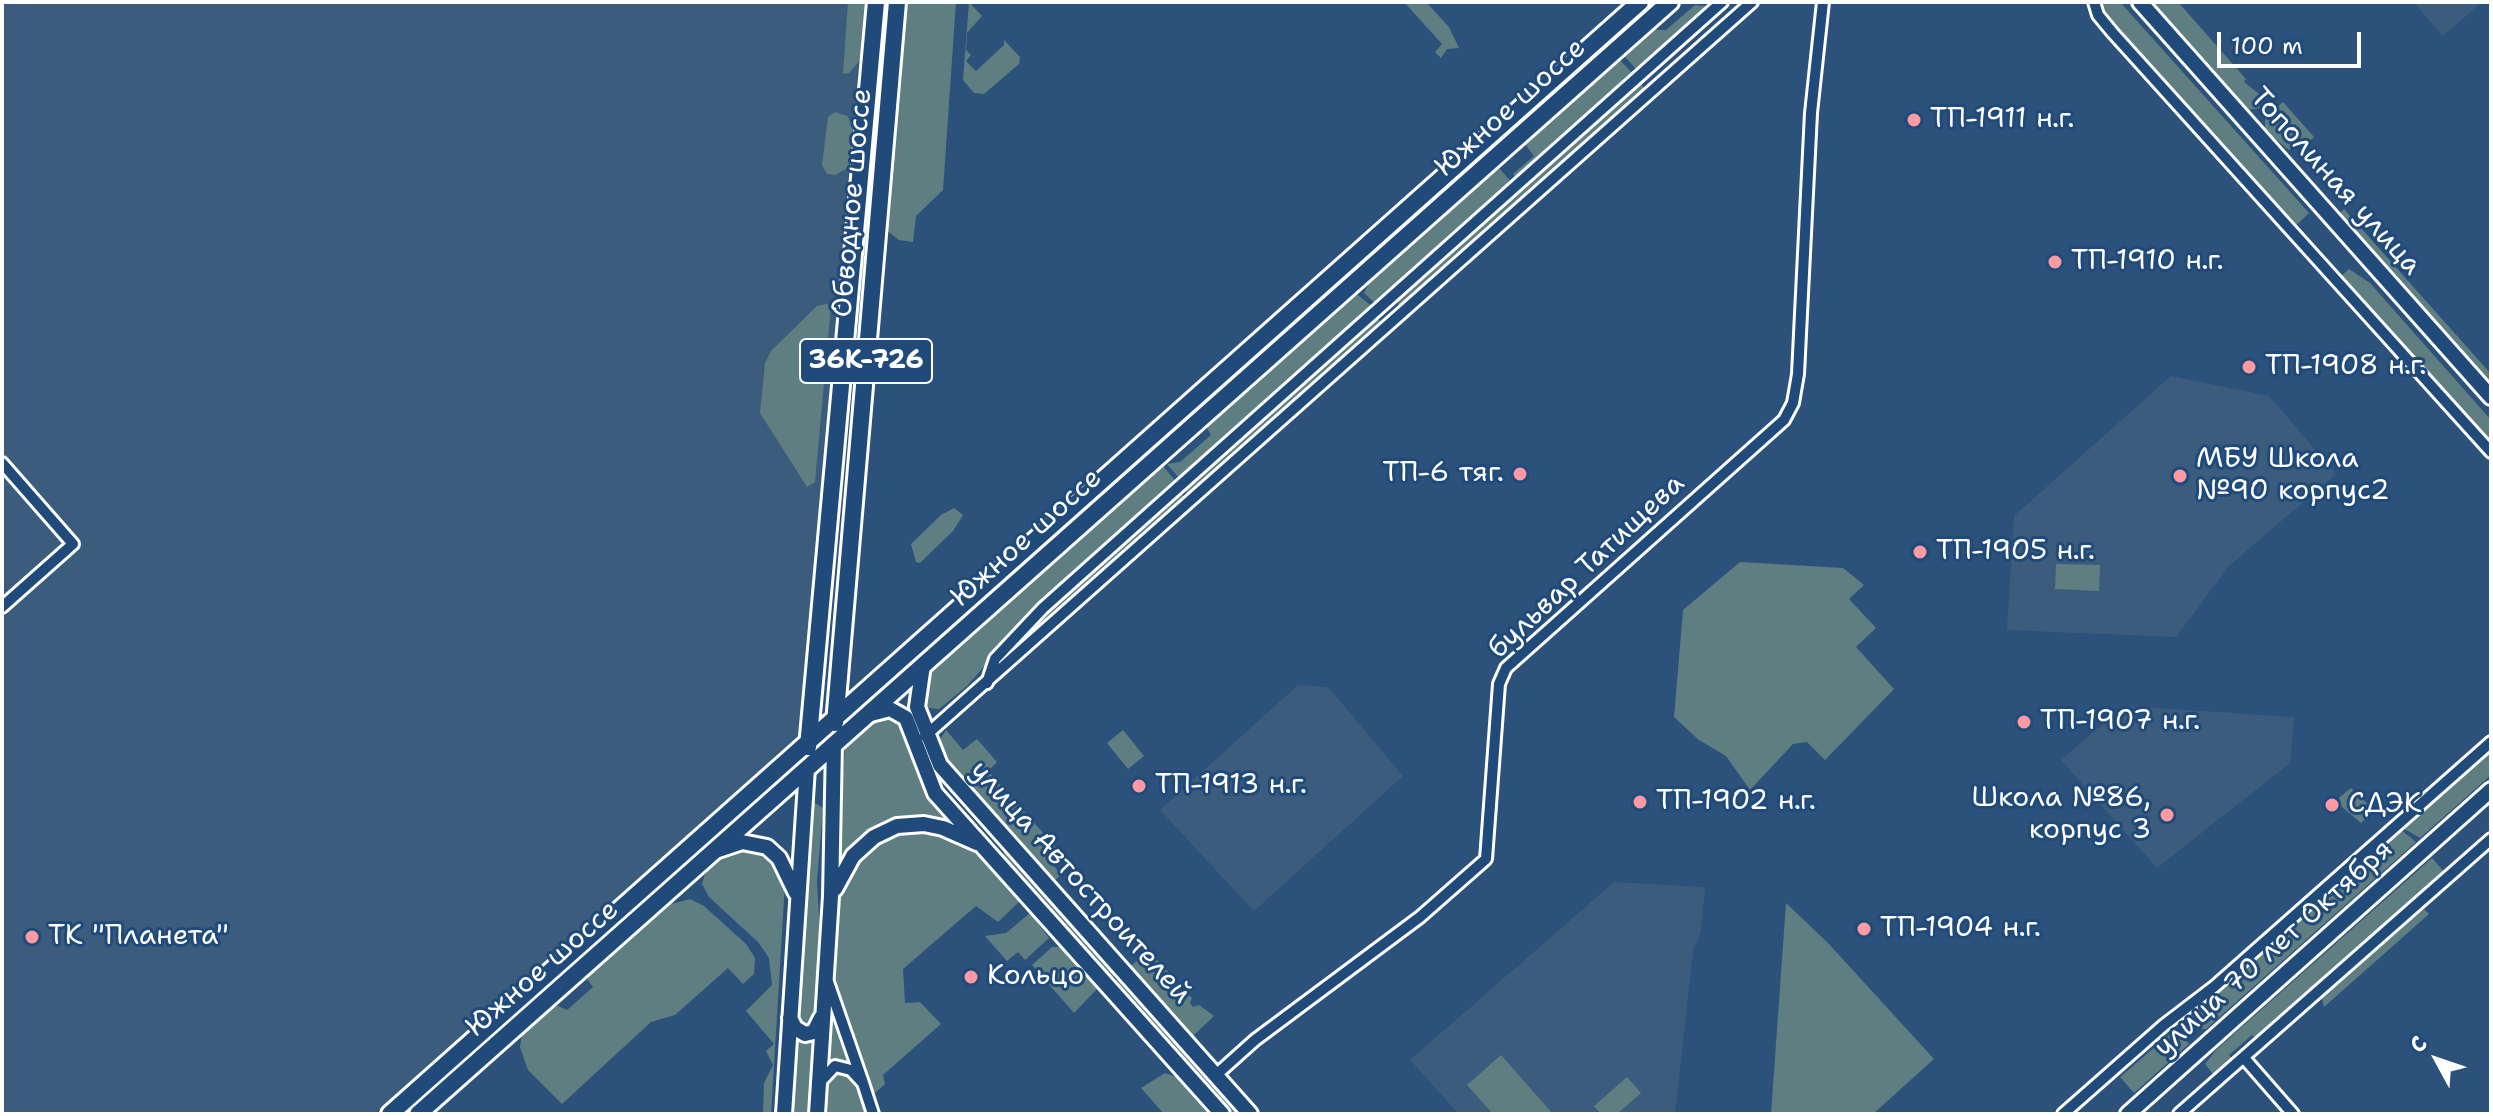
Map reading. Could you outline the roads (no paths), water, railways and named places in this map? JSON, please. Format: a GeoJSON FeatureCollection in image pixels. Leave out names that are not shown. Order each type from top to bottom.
{"type":"FeatureCollection","features":[{"type":"Feature","properties":{"kind":"main road","name":"Обводное шоссе"},"geometry":{"type":"LineString","coordinates":[[807,768],[876,2]]}},
{"type":"Feature","properties":{"kind":"main road","name":"Обводное шоссе"},"geometry":{"type":"LineString","coordinates":[[834,744],[897,2]]}},
{"type":"Feature","properties":{"kind":"main road","name":"Южное шоссе"},"geometry":{"type":"LineString","coordinates":[[390,1114],[1640,2]]}},
{"type":"Feature","properties":{"kind":"main road","name":"Южное шоссе"},"geometry":{"type":"LineString","coordinates":[[418,1114],[1670,2]]}},
{"type":"Feature","properties":{"kind":"main road","name":"Тополиная улица"},"geometry":{"type":"LineString","coordinates":[[2140,2],[2491,397]]}},
{"type":"Feature","properties":{"kind":"main road","name":"улица Автостроителей"},"geometry":{"type":"LineString","coordinates":[[923,665],[916,695],[922,739],[935,793],[1222,1114]]}},
{"type":"Feature","properties":{"kind":"main road","name":"улица Автостроителей"},"geometry":{"type":"LineString","coordinates":[[867,716],[883,710],[901,713],[940,765],[1250,1114]]}},
{"type":"Feature","properties":{"kind":"main road"},"geometry":{"type":"LineString","coordinates":[[817,1114],[831,896],[834,744]]}},
{"type":"Feature","properties":{"kind":"main road"},"geometry":{"type":"LineString","coordinates":[[784,1114],[807,768]]}},
{"type":"Feature","properties":{"kind":"main road","name":"улица 70 лет Октября"},"geometry":{"type":"LineString","coordinates":[[2128,1114],[2491,790]]}},
{"type":"Feature","properties":{"kind":"main road"},"geometry":{"type":"LineString","coordinates":[[804,808],[817,799],[832,810]]}},
{"type":"Feature","properties":{"kind":"main road","name":"улица Автостроителей"},"geometry":{"type":"LineString","coordinates":[[831,896],[853,856],[874,837],[897,826],[924,824],[943,828],[988,851]]}},
{"type":"Feature","properties":{"kind":"main road"},"geometry":{"type":"LineString","coordinates":[[988,851],[1007,841]]}},
{"type":"Feature","properties":{"kind":"main road"},"geometry":{"type":"LineString","coordinates":[[714,852],[742,842],[767,847],[779,858],[798,898]]}},
{"type":"Feature","properties":{"kind":"main road"},"geometry":{"type":"LineString","coordinates":[[790,1018],[801,1033],[810,1034],[818,1026],[824,1010]]}},
{"type":"Feature","properties":{"kind":"street"},"geometry":{"type":"LineString","coordinates":[[986,684],[995,659],[1043,608],[1722,2]]}},
{"type":"Feature","properties":{"kind":"street"},"geometry":{"type":"LineString","coordinates":[[922,739],[1752,2]]}},
{"type":"Feature","properties":{"kind":"street","name":"бульвар Татищева"},"geometry":{"type":"LineString","coordinates":[[1216,1075],[1255,1040],[1420,917],[1486,859],[1499,684],[1506,668],[1784,420],[1793,403],[1798,374],[1811,113],[1823,2]]}},
{"type":"Feature","properties":{"kind":"street"},"geometry":{"type":"LineString","coordinates":[[2094,2],[2098,15],[2491,452]]}},
{"type":"Feature","properties":{"kind":"street"},"geometry":{"type":"LineString","coordinates":[[2,463],[73,544],[2,607]]}},
{"type":"Feature","properties":{"kind":"street"},"geometry":{"type":"LineString","coordinates":[[2063,1114],[2164,1025],[2215,986],[2491,742]]}},
{"type":"Feature","properties":{"kind":"street"},"geometry":{"type":"LineString","coordinates":[[2179,1114],[2491,839]]}},
{"type":"Feature","properties":{"kind":"street"},"geometry":{"type":"LineString","coordinates":[[826,976],[873,1114]]}},
{"type":"Feature","properties":{"kind":"street"},"geometry":{"type":"LineString","coordinates":[[2244,1058],[2293,1114]]}},
{"type":"Feature","properties":{"kind":"street"},"geometry":{"type":"LineString","coordinates":[[819,1084],[825,1073],[841,1066],[851,1070],[863,1083]]}},
{"type":"Feature","properties":{"kind":"place","name":"ТП-1911 н.г."},"geometry":{"type":"Point","coordinates":[1914,120]}},
{"type":"Feature","properties":{"kind":"place","name":"ТП-1910 н.г."},"geometry":{"type":"Point","coordinates":[2055,262]}},
{"type":"Feature","properties":{"kind":"place","name":"ТП-1908 н.г."},"geometry":{"type":"Point","coordinates":[2249,367]}},
{"type":"Feature","properties":{"kind":"place","name":"ТП-6 тяг."},"geometry":{"type":"Point","coordinates":[1520,474]}},
{"type":"Feature","properties":{"kind":"place","name":"МБУ Школа №90 корпус2"},"geometry":{"type":"Point","coordinates":[2180,476]}},
{"type":"Feature","properties":{"kind":"place","name":"ТП-1905 н.г."},"geometry":{"type":"Point","coordinates":[1920,552]}},
{"type":"Feature","properties":{"kind":"place","name":"ТП-1907 н.г."},"geometry":{"type":"Point","coordinates":[2024,722]}},
{"type":"Feature","properties":{"kind":"place","name":"ТП-1913 н.г."},"geometry":{"type":"Point","coordinates":[1139,786]}},
{"type":"Feature","properties":{"kind":"place","name":"ТП-1902 н.г."},"geometry":{"type":"Point","coordinates":[1640,802]}},
{"type":"Feature","properties":{"kind":"place","name":"СДЭК"},"geometry":{"type":"Point","coordinates":[2332,805]}},
{"type":"Feature","properties":{"kind":"place","name":"Школа №86, корпус 3"},"geometry":{"type":"Point","coordinates":[2167,815]}},
{"type":"Feature","properties":{"kind":"place","name":"ТП-1904 н.г."},"geometry":{"type":"Point","coordinates":[1864,929]}},
{"type":"Feature","properties":{"kind":"place","name":"ТК \"Планета\""},"geometry":{"type":"Point","coordinates":[32,937]}},
{"type":"Feature","properties":{"kind":"place","name":"Кольцо"},"geometry":{"type":"Point","coordinates":[971,977]}}]}
